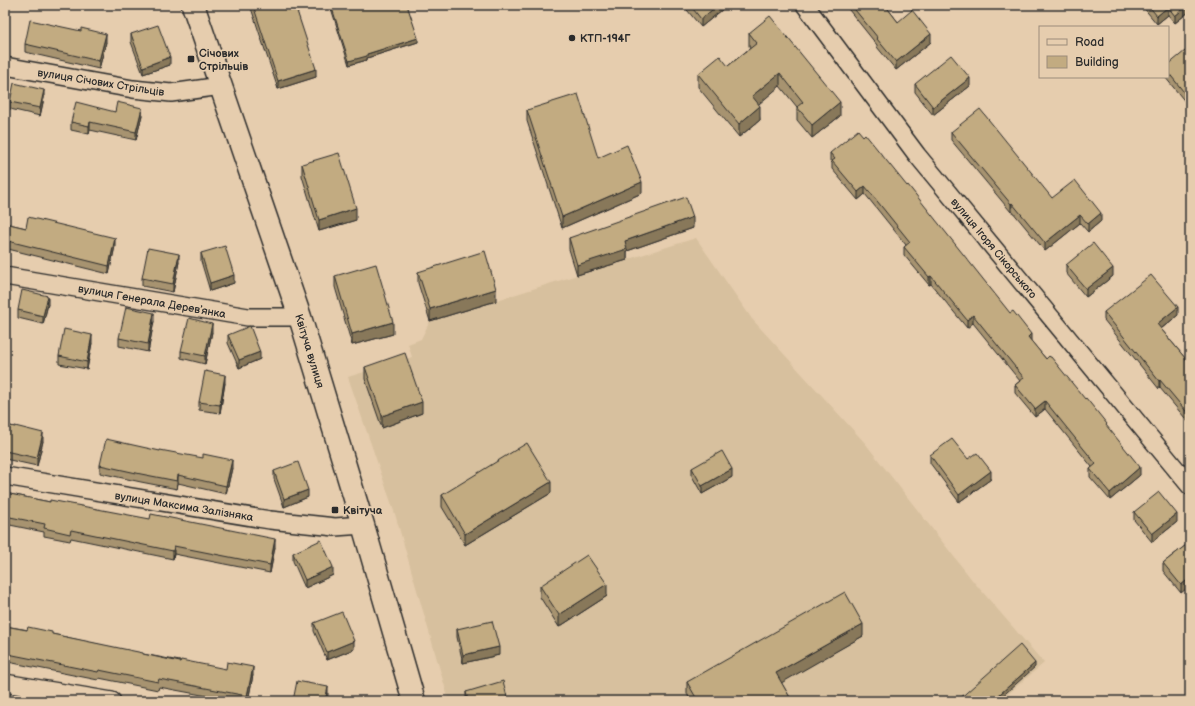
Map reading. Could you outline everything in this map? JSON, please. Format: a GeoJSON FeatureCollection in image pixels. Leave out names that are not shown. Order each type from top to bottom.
{"type":"FeatureCollection","features":[{"type":"Feature","properties":{"kind":"street","name":"Квітуча вулиця"},"geometry":{"type":"LineString","coordinates":[[193,5],[300,316],[414,701]]}},
{"type":"Feature","properties":{"kind":"street","name":"вулиця Ігоря Сікорського"},"geometry":{"type":"LineString","coordinates":[[805,5],[917,155],[1190,486]]}},
{"type":"Feature","properties":{"kind":"street","name":"вулиця Січових Стрільців"},"geometry":{"type":"LineString","coordinates":[[5,66],[133,89],[170,93],[221,86]]}},
{"type":"Feature","properties":{"kind":"street","name":"вулиця Генерала Деревʼянка"},"geometry":{"type":"LineString","coordinates":[[5,276],[248,317],[300,316]]}},
{"type":"Feature","properties":{"kind":"street","name":"вулиця Максима Залізняка"},"geometry":{"type":"LineString","coordinates":[[5,476],[270,520],[335,527],[363,525]]}},
{"type":"Feature","properties":{"kind":"street"},"geometry":{"type":"LineString","coordinates":[[5,682],[112,701]]}},
{"type":"Feature","properties":{"kind":"shaded area"},"geometry":{"type":"Polygon","coordinates":[[[696,238],[752,319],[865,443],[973,581],[1044,663],[1000,701],[449,701],[395,514],[348,377],[412,357],[408,344],[421,339],[430,321],[696,238]]]}},
{"type":"Feature","properties":{"kind":"building"},"geometry":{"type":"Polygon","coordinates":[[[253,5],[295,5],[316,69],[278,81],[253,5]]]}},
{"type":"Feature","properties":{"kind":"building"},"geometry":{"type":"Polygon","coordinates":[[[331,5],[407,5],[418,38],[349,61],[331,5]]]}},
{"type":"Feature","properties":{"kind":"building"},"geometry":{"type":"Polygon","coordinates":[[[690,5],[718,5],[701,19],[690,5]]]}},
{"type":"Feature","properties":{"kind":"building"},"geometry":{"type":"Polygon","coordinates":[[[851,5],[885,5],[898,22],[912,10],[931,34],[896,62],[851,5]]]}},
{"type":"Feature","properties":{"kind":"building"},"geometry":{"type":"Polygon","coordinates":[[[1148,5],[1188,5],[1175,16],[1168,7],[1157,16],[1148,5]]]}},
{"type":"Feature","properties":{"kind":"building"},"geometry":{"type":"Polygon","coordinates":[[[770,16],[840,102],[812,125],[797,107],[803,102],[780,73],[752,96],[760,106],[739,124],[698,74],[720,56],[728,66],[757,43],[749,33],[770,16]]]}},
{"type":"Feature","properties":{"kind":"building"},"geometry":{"type":"Polygon","coordinates":[[[30,20],[81,31],[81,28],[106,34],[99,61],[25,44],[30,20]]]}},
{"type":"Feature","properties":{"kind":"building"},"geometry":{"type":"Polygon","coordinates":[[[158,25],[170,57],[143,67],[131,34],[158,25]]]}},
{"type":"Feature","properties":{"kind":"building"},"geometry":{"type":"Polygon","coordinates":[[[1185,51],[1190,57],[1190,94],[1187,96],[1169,73],[1169,64],[1185,51]]]}},
{"type":"Feature","properties":{"kind":"building"},"geometry":{"type":"Polygon","coordinates":[[[951,55],[970,78],[933,107],[915,84],[951,55]]]}},
{"type":"Feature","properties":{"kind":"building"},"geometry":{"type":"Polygon","coordinates":[[[14,83],[44,90],[40,108],[10,102],[14,83]]]}},
{"type":"Feature","properties":{"kind":"building"},"geometry":{"type":"Polygon","coordinates":[[[578,94],[598,158],[627,145],[642,182],[562,217],[527,110],[578,94]]]}},
{"type":"Feature","properties":{"kind":"building"},"geometry":{"type":"Polygon","coordinates":[[[76,102],[115,112],[117,102],[142,108],[136,132],[90,122],[89,126],[71,122],[76,102]]]}},
{"type":"Feature","properties":{"kind":"building"},"geometry":{"type":"Polygon","coordinates":[[[980,109],[1052,198],[1075,180],[1101,213],[1088,224],[1080,215],[1045,243],[951,132],[980,109]]]}},
{"type":"Feature","properties":{"kind":"building"},"geometry":{"type":"Polygon","coordinates":[[[858,130],[863,136],[865,134],[907,186],[908,185],[1010,313],[1013,311],[1031,334],[1028,337],[1046,359],[1049,356],[1051,357],[1085,399],[1086,398],[1140,467],[1110,493],[1090,469],[1096,464],[1045,401],[1035,409],[1015,385],[1024,378],[973,315],[967,320],[931,276],[929,277],[904,247],[910,242],[865,186],[858,192],[832,161],[835,159],[830,153],[858,130]]]}},
{"type":"Feature","properties":{"kind":"building"},"geometry":{"type":"Polygon","coordinates":[[[339,153],[356,208],[319,220],[302,164],[339,153]]]}},
{"type":"Feature","properties":{"kind":"building"},"geometry":{"type":"Polygon","coordinates":[[[686,197],[693,217],[625,241],[627,249],[577,265],[569,238],[686,197]]]}},
{"type":"Feature","properties":{"kind":"building"},"geometry":{"type":"Polygon","coordinates":[[[28,217],[115,238],[109,266],[8,241],[6,247],[5,223],[26,228],[28,217]]]}},
{"type":"Feature","properties":{"kind":"building"},"geometry":{"type":"Polygon","coordinates":[[[1093,243],[1113,268],[1086,289],[1066,265],[1093,243]]]}},
{"type":"Feature","properties":{"kind":"building"},"geometry":{"type":"Polygon","coordinates":[[[225,246],[234,275],[210,283],[201,253],[225,246]]]}},
{"type":"Feature","properties":{"kind":"building"},"geometry":{"type":"Polygon","coordinates":[[[148,248],[179,254],[173,284],[142,278],[148,248]]]}},
{"type":"Feature","properties":{"kind":"building"},"geometry":{"type":"Polygon","coordinates":[[[485,251],[496,289],[430,309],[418,272],[485,251]]]}},
{"type":"Feature","properties":{"kind":"building"},"geometry":{"type":"Polygon","coordinates":[[[376,264],[393,322],[352,334],[335,276],[376,264]]]}},
{"type":"Feature","properties":{"kind":"building"},"geometry":{"type":"Polygon","coordinates":[[[1151,275],[1178,307],[1157,324],[1190,364],[1190,416],[1160,380],[1159,381],[1104,312],[1151,275]]]}},
{"type":"Feature","properties":{"kind":"building"},"geometry":{"type":"Polygon","coordinates":[[[22,290],[48,296],[43,316],[18,310],[22,290]]]}},
{"type":"Feature","properties":{"kind":"building"},"geometry":{"type":"Polygon","coordinates":[[[126,307],[154,313],[148,344],[119,338],[126,307]]]}},
{"type":"Feature","properties":{"kind":"building"},"geometry":{"type":"Polygon","coordinates":[[[189,318],[212,324],[205,356],[181,351],[189,318]]]}},
{"type":"Feature","properties":{"kind":"building"},"geometry":{"type":"Polygon","coordinates":[[[250,326],[260,352],[239,360],[228,335],[250,326]]]}},
{"type":"Feature","properties":{"kind":"building"},"geometry":{"type":"Polygon","coordinates":[[[64,329],[92,335],[87,362],[59,356],[64,329]]]}},
{"type":"Feature","properties":{"kind":"building"},"geometry":{"type":"Polygon","coordinates":[[[405,353],[422,402],[382,416],[365,367],[405,353]]]}},
{"type":"Feature","properties":{"kind":"building"},"geometry":{"type":"Polygon","coordinates":[[[205,371],[225,375],[220,405],[199,402],[205,371]]]}},
{"type":"Feature","properties":{"kind":"building"},"geometry":{"type":"Polygon","coordinates":[[[5,425],[43,433],[37,458],[5,451],[5,425]]]}},
{"type":"Feature","properties":{"kind":"building"},"geometry":{"type":"Polygon","coordinates":[[[106,439],[160,451],[203,458],[203,454],[232,460],[226,486],[178,475],[177,481],[100,465],[106,439]]]}},
{"type":"Feature","properties":{"kind":"building"},"geometry":{"type":"Polygon","coordinates":[[[952,439],[968,459],[977,453],[991,471],[959,495],[930,455],[952,439]]]}},
{"type":"Feature","properties":{"kind":"building"},"geometry":{"type":"Polygon","coordinates":[[[527,443],[551,482],[465,534],[442,495],[527,443]]]}},
{"type":"Feature","properties":{"kind":"building"},"geometry":{"type":"Polygon","coordinates":[[[722,451],[732,469],[702,486],[692,468],[722,451]]]}},
{"type":"Feature","properties":{"kind":"building"},"geometry":{"type":"Polygon","coordinates":[[[298,462],[308,490],[284,499],[274,471],[298,462]]]}},
{"type":"Feature","properties":{"kind":"building"},"geometry":{"type":"Polygon","coordinates":[[[1159,492],[1177,514],[1152,534],[1134,512],[1159,492]]]}},
{"type":"Feature","properties":{"kind":"building"},"geometry":{"type":"Polygon","coordinates":[[[5,493],[150,519],[151,514],[275,539],[270,565],[174,546],[173,551],[71,530],[70,534],[44,528],[45,524],[5,516],[5,493]]]}},
{"type":"Feature","properties":{"kind":"building"},"geometry":{"type":"Polygon","coordinates":[[[321,540],[333,567],[305,580],[293,553],[321,540]]]}},
{"type":"Feature","properties":{"kind":"building"},"geometry":{"type":"Polygon","coordinates":[[[1190,542],[1190,578],[1181,585],[1163,563],[1190,542]]]}},
{"type":"Feature","properties":{"kind":"building"},"geometry":{"type":"Polygon","coordinates":[[[587,555],[607,584],[559,615],[540,586],[587,555]]]}},
{"type":"Feature","properties":{"kind":"building"},"geometry":{"type":"Polygon","coordinates":[[[845,592],[863,624],[776,673],[792,701],[698,701],[687,682],[845,592]]]}},
{"type":"Feature","properties":{"kind":"building"},"geometry":{"type":"Polygon","coordinates":[[[342,612],[354,641],[327,652],[314,623],[342,612]]]}},
{"type":"Feature","properties":{"kind":"building"},"geometry":{"type":"Polygon","coordinates":[[[492,621],[499,647],[463,655],[457,629],[492,621]]]}},
{"type":"Feature","properties":{"kind":"building"},"geometry":{"type":"Polygon","coordinates":[[[5,626],[27,630],[28,627],[52,632],[52,634],[180,662],[181,660],[226,669],[227,662],[253,667],[247,696],[159,679],[158,682],[99,670],[98,672],[8,655],[5,654],[5,626]]]}},
{"type":"Feature","properties":{"kind":"building"},"geometry":{"type":"Polygon","coordinates":[[[1020,645],[1035,663],[992,701],[957,701],[1020,645]]]}},
{"type":"Feature","properties":{"kind":"building"},"geometry":{"type":"Polygon","coordinates":[[[297,681],[328,687],[325,701],[293,701],[297,681]]]}},
{"type":"Feature","properties":{"kind":"building"},"geometry":{"type":"Polygon","coordinates":[[[503,681],[508,701],[468,701],[466,692],[503,681]]]}},
{"type":"Feature","properties":{"kind":"building"},"geometry":{"type":"Polygon","coordinates":[[[5,694],[37,701],[5,701],[5,694]]]}},
{"type":"Feature","properties":{"kind":"place","name":"КТП-194Г"},"geometry":{"type":"Point","coordinates":[572,38]}},
{"type":"Feature","properties":{"kind":"place","name":"Січових Стрільців"},"geometry":{"type":"Point","coordinates":[191,59]}},
{"type":"Feature","properties":{"kind":"place","name":"Квітуча"},"geometry":{"type":"Point","coordinates":[335,510]}}]}
